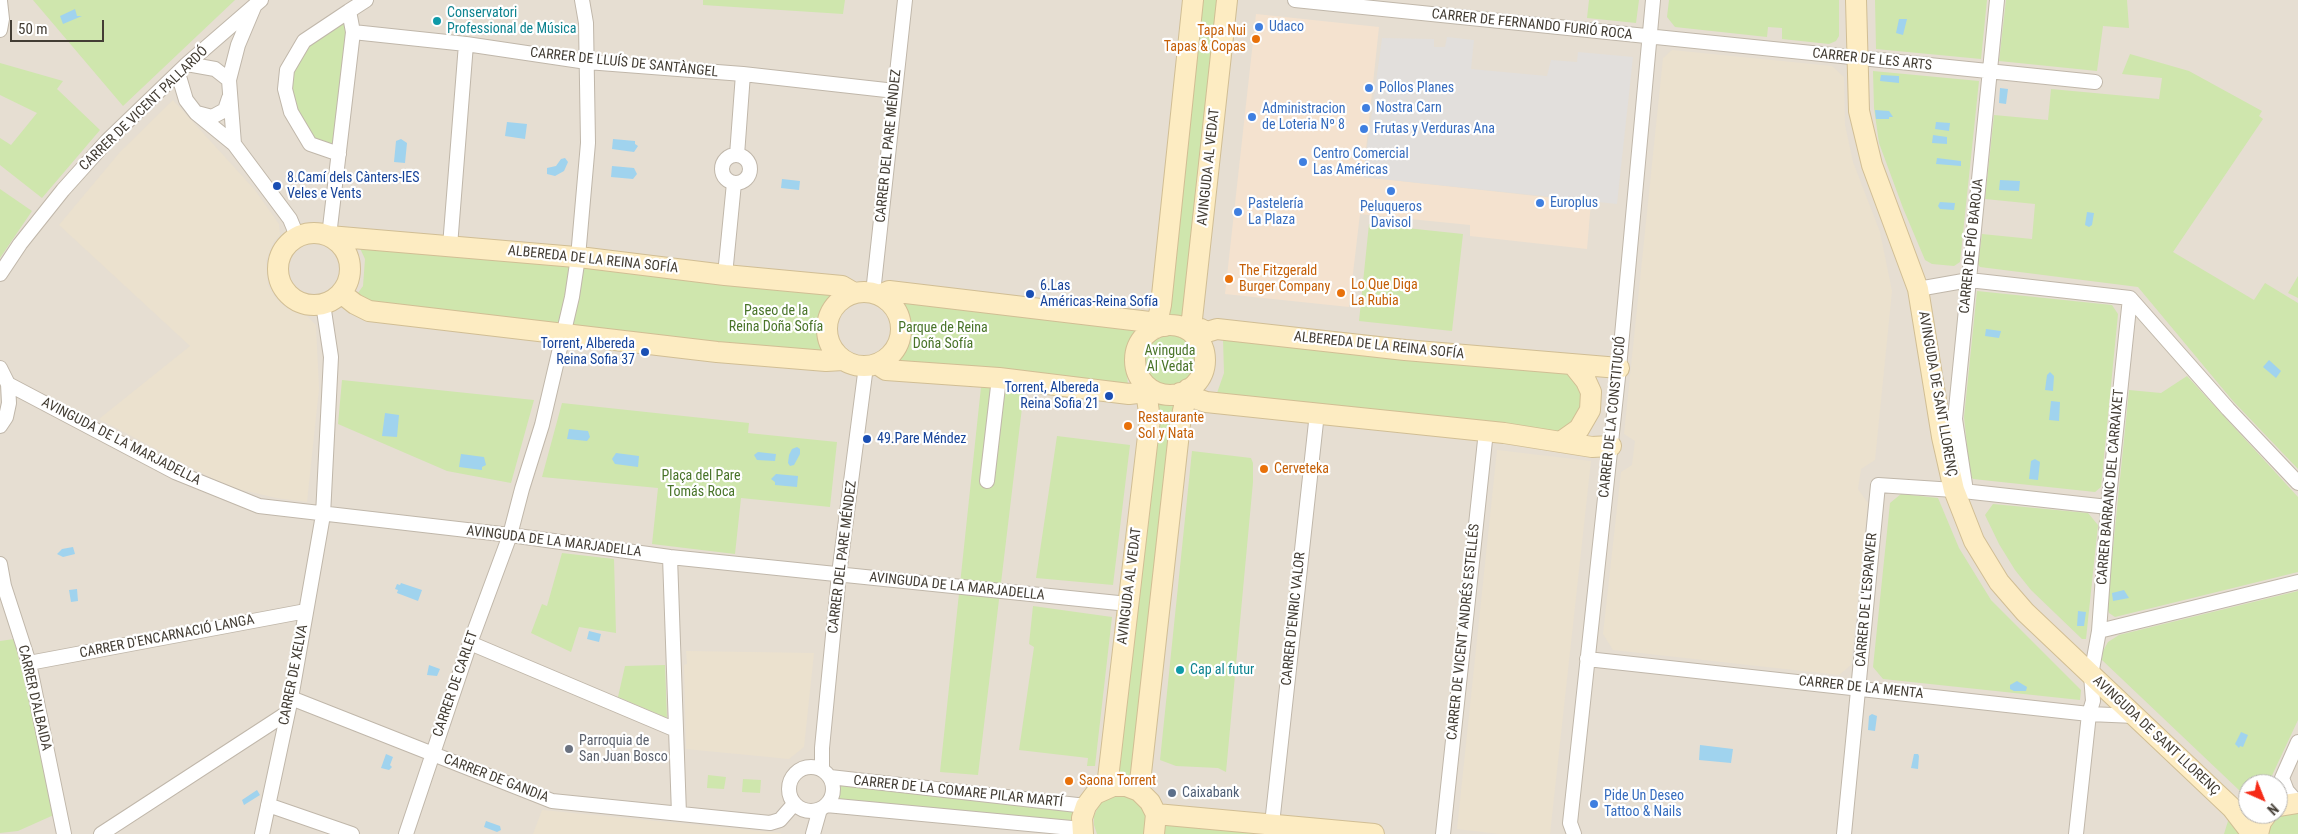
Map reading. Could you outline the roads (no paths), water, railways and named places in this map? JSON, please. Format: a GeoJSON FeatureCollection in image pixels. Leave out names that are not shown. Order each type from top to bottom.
{"type":"FeatureCollection","features":[{"type":"Feature","properties":{"kind":"street"},"geometry":{"type":"LineString","coordinates":[[339,154],[310,144],[291,112],[285,89],[287,70],[304,41],[366,0]]}},
{"type":"Feature","properties":{"kind":"street","name":"CARRER DE CARLET"},"geometry":{"type":"LineString","coordinates":[[406,834],[470,643],[510,536],[542,425],[564,334],[578,257],[588,143],[586,23],[582,0]]}},
{"type":"Feature","properties":{"kind":"street","name":"CARRER DEL PARE MÉNDEZ"},"geometry":{"type":"LineString","coordinates":[[869,294],[905,0]]}},
{"type":"Feature","properties":{"kind":"street"},"geometry":{"type":"LineString","coordinates":[[1175,328],[1193,0]]}},
{"type":"Feature","properties":{"kind":"street","name":"AVINGUDA AL VEDAT"},"geometry":{"type":"LineString","coordinates":[[1175,328],[1227,0]]}},
{"type":"Feature","properties":{"kind":"street","name":"CARRER DE FERNANDO FURIÓ ROCA"},"geometry":{"type":"LineString","coordinates":[[1295,0],[1650,38]]}},
{"type":"Feature","properties":{"kind":"street","name":"CARRER DE LA CONSTITUCIÓ"},"geometry":{"type":"LineString","coordinates":[[1574,834],[1570,823],[1619,368],[1653,0]]}},
{"type":"Feature","properties":{"kind":"street","name":"AVINGUDA DE SANT LLORENÇ"},"geometry":{"type":"LineString","coordinates":[[1856,0],[1856,58],[1859,111],[1869,156],[1918,289],[1942,437],[1960,490],[1974,542],[2000,582],[2025,612],[2135,716],[2238,808]]}},
{"type":"Feature","properties":{"kind":"street","name":"CARRER DE PÍO BAROJA"},"geometry":{"type":"LineString","coordinates":[[1960,490],[1955,419],[1997,0]]}},
{"type":"Feature","properties":{"kind":"street"},"geometry":{"type":"LineString","coordinates":[[0,1],[2,19],[0,30]]}},
{"type":"Feature","properties":{"kind":"street"},"geometry":{"type":"LineString","coordinates":[[234,144],[229,80],[238,45],[256,1]]}},
{"type":"Feature","properties":{"kind":"street","name":"CARRER DE VICENT PALLARDÓ"},"geometry":{"type":"LineString","coordinates":[[0,274],[20,244],[63,190],[107,141],[256,1]]}},
{"type":"Feature","properties":{"kind":"street"},"geometry":{"type":"LineString","coordinates":[[329,236],[353,32],[350,11]]}},
{"type":"Feature","properties":{"kind":"street","name":"CARRER DE LLUÍS DE SANTÀNGEL"},"geometry":{"type":"LineString","coordinates":[[353,32],[466,44],[587,62],[743,74],[895,91]]}},
{"type":"Feature","properties":{"kind":"street","name":"CARRER DE LES ARTS"},"geometry":{"type":"LineString","coordinates":[[1650,38],[2095,82]]}},
{"type":"Feature","properties":{"kind":"street"},"geometry":{"type":"LineString","coordinates":[[450,246],[466,44]]}},
{"type":"Feature","properties":{"kind":"street"},"geometry":{"type":"LineString","coordinates":[[229,80],[215,69],[183,69],[186,100],[196,112],[234,144],[290,219],[297,236]]}},
{"type":"Feature","properties":{"kind":"street"},"geometry":{"type":"LineString","coordinates":[[737,155],[743,74]]}},
{"type":"Feature","properties":{"kind":"street"},"geometry":{"type":"LineString","coordinates":[[196,112],[212,118],[225,110],[229,97]]}},
{"type":"Feature","properties":{"kind":"street"},"geometry":{"type":"LineString","coordinates":[[737,155],[744,157],[750,170],[747,177],[741,182],[734,183],[727,180],[723,175],[722,168],[724,161],[730,156],[737,155]]}},
{"type":"Feature","properties":{"kind":"street"},"geometry":{"type":"LineString","coordinates":[[725,276],[734,183]]}},
{"type":"Feature","properties":{"kind":"street"},"geometry":{"type":"LineString","coordinates":[[316,233],[329,236],[339,244],[346,254],[350,266],[349,278],[341,293],[324,304],[307,305],[295,300],[286,292],[280,282],[278,270],[282,251],[297,236],[316,233]]}},
{"type":"Feature","properties":{"kind":"street","name":"ALBEREDA DE LA REINA SOFÍA"},"geometry":{"type":"LineString","coordinates":[[329,236],[578,257],[725,276],[842,286],[869,294],[889,291],[1207,332],[1217,329],[1574,366],[1619,368]]}},
{"type":"Feature","properties":{"kind":"street"},"geometry":{"type":"LineString","coordinates":[[1918,289],[1969,280],[2130,298],[2228,409],[2298,483]]}},
{"type":"Feature","properties":{"kind":"street"},"geometry":{"type":"LineString","coordinates":[[341,293],[369,311],[717,352],[826,361],[843,360]]}},
{"type":"Feature","properties":{"kind":"street"},"geometry":{"type":"LineString","coordinates":[[871,365],[887,358],[895,350],[902,328],[900,317],[894,307],[886,299],[869,294],[839,302],[831,312],[827,324],[828,337],[832,349],[843,360],[853,365],[871,365],[886,370],[999,378],[1129,394],[1149,389],[1168,395],[1184,393],[1206,402],[1486,431],[1592,447],[1611,446]]}},
{"type":"Feature","properties":{"kind":"street","name":"CARRER BARRANC DEL CARRAIXET"},"geometry":{"type":"LineString","coordinates":[[2076,834],[2089,714],[2093,701],[2091,675],[2098,631],[2108,507],[2130,298]]}},
{"type":"Feature","properties":{"kind":"street","name":"CARRER DE XELVA"},"geometry":{"type":"LineString","coordinates":[[262,834],[291,698],[322,515],[331,357],[324,304]]}},
{"type":"Feature","properties":{"kind":"street"},"geometry":{"type":"LineString","coordinates":[[1139,791],[1184,393],[1199,378],[1205,363],[1200,342],[1175,328],[1147,334],[1140,343],[1135,365],[1139,376],[1149,389]]}},
{"type":"Feature","properties":{"kind":"street","name":"CARRER DEL PARE MÉNDEZ"},"geometry":{"type":"LineString","coordinates":[[826,774],[822,748],[839,574],[871,365]]}},
{"type":"Feature","properties":{"kind":"street"},"geometry":{"type":"LineString","coordinates":[[1562,441],[1575,432],[1586,420],[1591,401],[1591,392],[1586,381],[1574,366]]}},
{"type":"Feature","properties":{"kind":"street"},"geometry":{"type":"LineString","coordinates":[[0,368],[8,384],[9,403],[6,417],[0,426]]}},
{"type":"Feature","properties":{"kind":"street"},"geometry":{"type":"LineString","coordinates":[[987,481],[999,378]]}},
{"type":"Feature","properties":{"kind":"street","name":"AVINGUDA DE LA MARJADELLA"},"geometry":{"type":"LineString","coordinates":[[8,384],[175,472],[259,506],[670,557],[1128,604]]}},
{"type":"Feature","properties":{"kind":"street","name":"AVINGUDA AL VEDAT"},"geometry":{"type":"LineString","coordinates":[[1107,787],[1150,419],[1149,389]]}},
{"type":"Feature","properties":{"kind":"street","name":"CARRER D'ENRIC VALOR"},"geometry":{"type":"LineString","coordinates":[[1272,824],[1317,413]]}},
{"type":"Feature","properties":{"kind":"street","name":"CARRER DE VICENT ANDRÉS ESTELLÉS"},"geometry":{"type":"LineString","coordinates":[[1443,834],[1486,431]]}},
{"type":"Feature","properties":{"kind":"street","name":"CARRER DE L'ESPARVER"},"geometry":{"type":"LineString","coordinates":[[1844,834],[1878,485],[1960,490]]}},
{"type":"Feature","properties":{"kind":"street"},"geometry":{"type":"LineString","coordinates":[[1960,490],[2108,507]]}},
{"type":"Feature","properties":{"kind":"street"},"geometry":{"type":"LineString","coordinates":[[670,557],[679,814]]}},
{"type":"Feature","properties":{"kind":"street","name":"CARRER D'ALBAIDA"},"geometry":{"type":"LineString","coordinates":[[0,564],[4,586],[29,664],[64,834]]}},
{"type":"Feature","properties":{"kind":"street"},"geometry":{"type":"LineString","coordinates":[[2098,631],[2298,582]]}},
{"type":"Feature","properties":{"kind":"street","name":"CARRER D'ENCARNACIÓ LANGA"},"geometry":{"type":"LineString","coordinates":[[29,664],[306,612]]}},
{"type":"Feature","properties":{"kind":"street"},"geometry":{"type":"LineString","coordinates":[[470,643],[676,730]]}},
{"type":"Feature","properties":{"kind":"street","name":"CARRER DE LA MENTA"},"geometry":{"type":"LineString","coordinates":[[1587,659],[1859,687],[2089,714],[2135,716]]}},
{"type":"Feature","properties":{"kind":"street","name":"CARRER DE GANDIA"},"geometry":{"type":"LineString","coordinates":[[291,698],[552,801],[770,823],[780,820],[799,807]]}},
{"type":"Feature","properties":{"kind":"street"},"geometry":{"type":"LineString","coordinates":[[101,834],[287,713]]}},
{"type":"Feature","properties":{"kind":"street"},"geometry":{"type":"LineString","coordinates":[[2291,804],[2282,778],[2298,742]]}},
{"type":"Feature","properties":{"kind":"street"},"geometry":{"type":"LineString","coordinates":[[812,834],[799,807],[790,796],[790,780],[795,773],[808,767],[822,748]]}},
{"type":"Feature","properties":{"kind":"street"},"geometry":{"type":"LineString","coordinates":[[808,767],[826,774],[833,788],[832,795],[823,807],[812,834]]}},
{"type":"Feature","properties":{"kind":"street","name":"CARRER DE LA COMARE PILAR MARTÍ"},"geometry":{"type":"LineString","coordinates":[[826,774],[1086,806]]}},
{"type":"Feature","properties":{"kind":"street"},"geometry":{"type":"LineString","coordinates":[[1082,831],[1082,818],[1086,806],[1095,794],[1107,787],[1126,786],[1139,791],[1150,802],[1156,814],[1154,834]]}},
{"type":"Feature","properties":{"kind":"street"},"geometry":{"type":"LineString","coordinates":[[268,805],[352,834]]}},
{"type":"Feature","properties":{"kind":"street"},"geometry":{"type":"LineString","coordinates":[[799,807],[823,807]]}},
{"type":"Feature","properties":{"kind":"street","name":"CARRER DE LA COMARE PILAR MARTÍ"},"geometry":{"type":"LineString","coordinates":[[823,807],[1082,831]]}},
{"type":"Feature","properties":{"kind":"street"},"geometry":{"type":"LineString","coordinates":[[1156,814],[1374,834]]}},
{"type":"Feature","properties":{"kind":"water"},"geometry":{"type":"Polygon","coordinates":[[[75,9],[77,16],[82,16],[63,24],[60,16],[75,9]]]}},
{"type":"Feature","properties":{"kind":"water"},"geometry":{"type":"Polygon","coordinates":[[[1899,19],[1907,19],[1903,35],[1896,33],[1899,19]]]}},
{"type":"Feature","properties":{"kind":"water"},"geometry":{"type":"Polygon","coordinates":[[[1881,75],[1899,76],[1899,83],[1880,81],[1881,75]]]}},
{"type":"Feature","properties":{"kind":"water"},"geometry":{"type":"Polygon","coordinates":[[[2000,88],[2008,89],[2006,104],[1999,103],[2000,88]]]}},
{"type":"Feature","properties":{"kind":"water"},"geometry":{"type":"Polygon","coordinates":[[[1875,110],[1889,111],[1893,117],[1889,117],[1889,119],[1876,119],[1875,110]]]}},
{"type":"Feature","properties":{"kind":"water"},"geometry":{"type":"Polygon","coordinates":[[[507,122],[527,124],[525,139],[505,136],[507,122]]]}},
{"type":"Feature","properties":{"kind":"water"},"geometry":{"type":"Polygon","coordinates":[[[1936,122],[1950,123],[1949,131],[1935,129],[1936,122]]]}},
{"type":"Feature","properties":{"kind":"water"},"geometry":{"type":"Polygon","coordinates":[[[1933,135],[1947,137],[1947,144],[1932,143],[1933,135]]]}},
{"type":"Feature","properties":{"kind":"water"},"geometry":{"type":"Polygon","coordinates":[[[401,139],[407,143],[405,163],[394,162],[396,141],[401,139]]]}},
{"type":"Feature","properties":{"kind":"water"},"geometry":{"type":"Polygon","coordinates":[[[613,139],[635,141],[635,144],[638,146],[634,152],[612,149],[613,139]]]}},
{"type":"Feature","properties":{"kind":"water"},"geometry":{"type":"Polygon","coordinates":[[[565,158],[568,162],[564,171],[555,176],[547,174],[547,168],[556,166],[561,159],[565,158]]]}},
{"type":"Feature","properties":{"kind":"water"},"geometry":{"type":"Polygon","coordinates":[[[1937,158],[1961,161],[1961,166],[1936,164],[1937,158]]]}},
{"type":"Feature","properties":{"kind":"water"},"geometry":{"type":"Polygon","coordinates":[[[612,166],[634,168],[637,174],[633,179],[611,177],[612,166]]]}},
{"type":"Feature","properties":{"kind":"water"},"geometry":{"type":"Polygon","coordinates":[[[782,179],[800,181],[799,190],[781,188],[782,179]]]}},
{"type":"Feature","properties":{"kind":"water"},"geometry":{"type":"Polygon","coordinates":[[[2000,180],[2020,181],[2019,191],[1999,190],[2000,180]]]}},
{"type":"Feature","properties":{"kind":"water"},"geometry":{"type":"Polygon","coordinates":[[[1940,202],[1955,203],[1954,210],[1940,209],[1938,206],[1940,202]]]}},
{"type":"Feature","properties":{"kind":"water"},"geometry":{"type":"Polygon","coordinates":[[[2087,212],[2094,213],[2092,225],[2089,227],[2085,225],[2087,212]]]}},
{"type":"Feature","properties":{"kind":"water"},"geometry":{"type":"Polygon","coordinates":[[[1986,329],[2001,331],[1999,338],[1985,336],[1986,329]]]}},
{"type":"Feature","properties":{"kind":"water"},"geometry":{"type":"Polygon","coordinates":[[[2269,360],[2281,371],[2276,378],[2263,367],[2269,360]]]}},
{"type":"Feature","properties":{"kind":"water"},"geometry":{"type":"Polygon","coordinates":[[[2050,372],[2054,376],[2053,391],[2045,390],[2047,375],[2050,372]]]}},
{"type":"Feature","properties":{"kind":"water"},"geometry":{"type":"Polygon","coordinates":[[[2051,401],[2060,402],[2059,421],[2049,420],[2051,401]]]}},
{"type":"Feature","properties":{"kind":"water"},"geometry":{"type":"Polygon","coordinates":[[[385,413],[399,415],[397,437],[382,436],[385,413]]]}},
{"type":"Feature","properties":{"kind":"water"},"geometry":{"type":"Polygon","coordinates":[[[569,429],[588,431],[590,437],[587,441],[567,439],[569,429]]]}},
{"type":"Feature","properties":{"kind":"water"},"geometry":{"type":"Polygon","coordinates":[[[797,447],[800,449],[800,454],[794,465],[790,466],[788,463],[789,455],[792,449],[797,447]]]}},
{"type":"Feature","properties":{"kind":"water"},"geometry":{"type":"Polygon","coordinates":[[[758,452],[776,454],[775,461],[757,460],[754,455],[758,452]]]}},
{"type":"Feature","properties":{"kind":"water"},"geometry":{"type":"Polygon","coordinates":[[[616,453],[639,456],[638,467],[615,464],[612,459],[616,453]]]}},
{"type":"Feature","properties":{"kind":"water"},"geometry":{"type":"Polygon","coordinates":[[[461,454],[484,457],[486,465],[482,467],[482,470],[459,467],[461,454]]]}},
{"type":"Feature","properties":{"kind":"water"},"geometry":{"type":"Polygon","coordinates":[[[2035,459],[2040,462],[2038,480],[2029,479],[2031,461],[2035,459]]]}},
{"type":"Feature","properties":{"kind":"water"},"geometry":{"type":"Polygon","coordinates":[[[776,474],[798,476],[797,487],[775,485],[775,482],[771,479],[776,474]]]}},
{"type":"Feature","properties":{"kind":"water"},"geometry":{"type":"Polygon","coordinates":[[[73,547],[75,554],[63,557],[57,554],[62,549],[73,547]]]}},
{"type":"Feature","properties":{"kind":"water"},"geometry":{"type":"Polygon","coordinates":[[[401,583],[422,590],[418,601],[397,593],[398,590],[395,589],[397,584],[400,585],[401,583]]]}},
{"type":"Feature","properties":{"kind":"water"},"geometry":{"type":"Polygon","coordinates":[[[77,589],[78,601],[71,602],[69,590],[77,589]]]}},
{"type":"Feature","properties":{"kind":"water"},"geometry":{"type":"Polygon","coordinates":[[[2124,590],[2129,598],[2113,601],[2112,593],[2124,590]]]}},
{"type":"Feature","properties":{"kind":"water"},"geometry":{"type":"Polygon","coordinates":[[[2078,611],[2086,612],[2084,626],[2077,626],[2078,611]]]}},
{"type":"Feature","properties":{"kind":"water"},"geometry":{"type":"Polygon","coordinates":[[[589,631],[601,634],[599,642],[587,639],[589,631]]]}},
{"type":"Feature","properties":{"kind":"water"},"geometry":{"type":"Polygon","coordinates":[[[429,665],[440,669],[437,676],[427,675],[429,665]]]}},
{"type":"Feature","properties":{"kind":"water"},"geometry":{"type":"Polygon","coordinates":[[[2017,681],[2027,687],[2026,691],[2010,689],[2010,685],[2017,681]]]}},
{"type":"Feature","properties":{"kind":"water"},"geometry":{"type":"Polygon","coordinates":[[[1872,714],[1877,716],[1875,731],[1868,730],[1869,716],[1872,714]]]}},
{"type":"Feature","properties":{"kind":"water"},"geometry":{"type":"Polygon","coordinates":[[[2241,732],[2248,735],[2243,747],[2240,746],[2239,748],[2235,744],[2241,732]]]}},
{"type":"Feature","properties":{"kind":"water"},"geometry":{"type":"Polygon","coordinates":[[[1700,745],[1733,749],[1731,763],[1699,760],[1700,745]]]}},
{"type":"Feature","properties":{"kind":"water"},"geometry":{"type":"Polygon","coordinates":[[[386,754],[393,757],[390,765],[392,767],[389,770],[381,768],[386,754]]]}},
{"type":"Feature","properties":{"kind":"water"},"geometry":{"type":"Polygon","coordinates":[[[1914,754],[1919,756],[1918,769],[1911,768],[1914,754]]]}},
{"type":"Feature","properties":{"kind":"water"},"geometry":{"type":"Polygon","coordinates":[[[257,790],[260,795],[244,805],[242,800],[257,790]]]}},
{"type":"Feature","properties":{"kind":"water"},"geometry":{"type":"Polygon","coordinates":[[[486,821],[500,826],[501,830],[497,832],[484,827],[486,821]]]}},
{"type":"Feature","properties":{"kind":"place","name":"Conservatori Professional de Música"},"geometry":{"type":"Point","coordinates":[437,21]}},
{"type":"Feature","properties":{"kind":"place","name":"Udaco"},"geometry":{"type":"Point","coordinates":[1259,27]}},
{"type":"Feature","properties":{"kind":"place","name":"Tapa Nui Tapas & Copas"},"geometry":{"type":"Point","coordinates":[1256,39]}},
{"type":"Feature","properties":{"kind":"place","name":"Pollos Planes"},"geometry":{"type":"Point","coordinates":[1369,88]}},
{"type":"Feature","properties":{"kind":"place","name":"Nostra Carn"},"geometry":{"type":"Point","coordinates":[1366,108]}},
{"type":"Feature","properties":{"kind":"place","name":"Administracion de Loteria Nº 8"},"geometry":{"type":"Point","coordinates":[1252,117]}},
{"type":"Feature","properties":{"kind":"place","name":"Frutas y Verduras Ana"},"geometry":{"type":"Point","coordinates":[1364,129]}},
{"type":"Feature","properties":{"kind":"place","name":"Centro Comercial Las Américas"},"geometry":{"type":"Point","coordinates":[1303,162]}},
{"type":"Feature","properties":{"kind":"place","name":"8.Camí dels Cànters-IES Veles e Vents"},"geometry":{"type":"Point","coordinates":[277,186]}},
{"type":"Feature","properties":{"kind":"place","name":"Peluqueros Davisol"},"geometry":{"type":"Point","coordinates":[1391,191]}},
{"type":"Feature","properties":{"kind":"place","name":"Europlus"},"geometry":{"type":"Point","coordinates":[1540,203]}},
{"type":"Feature","properties":{"kind":"place","name":"Pastelería La Plaza"},"geometry":{"type":"Point","coordinates":[1238,212]}},
{"type":"Feature","properties":{"kind":"place","name":"The Fitzgerald Burger Company"},"geometry":{"type":"Point","coordinates":[1229,279]}},
{"type":"Feature","properties":{"kind":"place","name":"Lo Que Diga La Rubia"},"geometry":{"type":"Point","coordinates":[1341,293]}},
{"type":"Feature","properties":{"kind":"place","name":"6.Las Américas-Reina Sofía"},"geometry":{"type":"Point","coordinates":[1030,294]}},
{"type":"Feature","properties":{"kind":"place","name":"Torrent, Albereda Reina Sofia 37"},"geometry":{"type":"Point","coordinates":[645,352]}},
{"type":"Feature","properties":{"kind":"place","name":"Torrent, Albereda Reina Sofia 21"},"geometry":{"type":"Point","coordinates":[1109,396]}},
{"type":"Feature","properties":{"kind":"place","name":"Restaurante Sol y Nata"},"geometry":{"type":"Point","coordinates":[1128,426]}},
{"type":"Feature","properties":{"kind":"place","name":"49.Pare Méndez"},"geometry":{"type":"Point","coordinates":[867,439]}},
{"type":"Feature","properties":{"kind":"place","name":"Cerveteka"},"geometry":{"type":"Point","coordinates":[1264,469]}},
{"type":"Feature","properties":{"kind":"place","name":"Cap al futur"},"geometry":{"type":"Point","coordinates":[1180,670]}},
{"type":"Feature","properties":{"kind":"place","name":"Parroquia de San Juan Bosco"},"geometry":{"type":"Point","coordinates":[569,749]}},
{"type":"Feature","properties":{"kind":"place","name":"Saona Torrent"},"geometry":{"type":"Point","coordinates":[1069,781]}},
{"type":"Feature","properties":{"kind":"place","name":"Caixabank"},"geometry":{"type":"Point","coordinates":[1172,793]}},
{"type":"Feature","properties":{"kind":"place","name":"Pide Un Deseo Tattoo & Nails"},"geometry":{"type":"Point","coordinates":[1594,804]}},
{"type":"Feature","properties":{"kind":"park label","name":"Paseo de la Reina Doña Sofía"},"geometry":{"type":"Point","coordinates":[776,320]}},
{"type":"Feature","properties":{"kind":"park label","name":"Parque de Reina Doña Sofía"},"geometry":{"type":"Point","coordinates":[943,336]}},
{"type":"Feature","properties":{"kind":"park label","name":"Avinguda Al Vedat"},"geometry":{"type":"Point","coordinates":[1170,360]}},
{"type":"Feature","properties":{"kind":"park label","name":"Plaça del Pare Tomás Roca"},"geometry":{"type":"Point","coordinates":[701,484]}}]}
